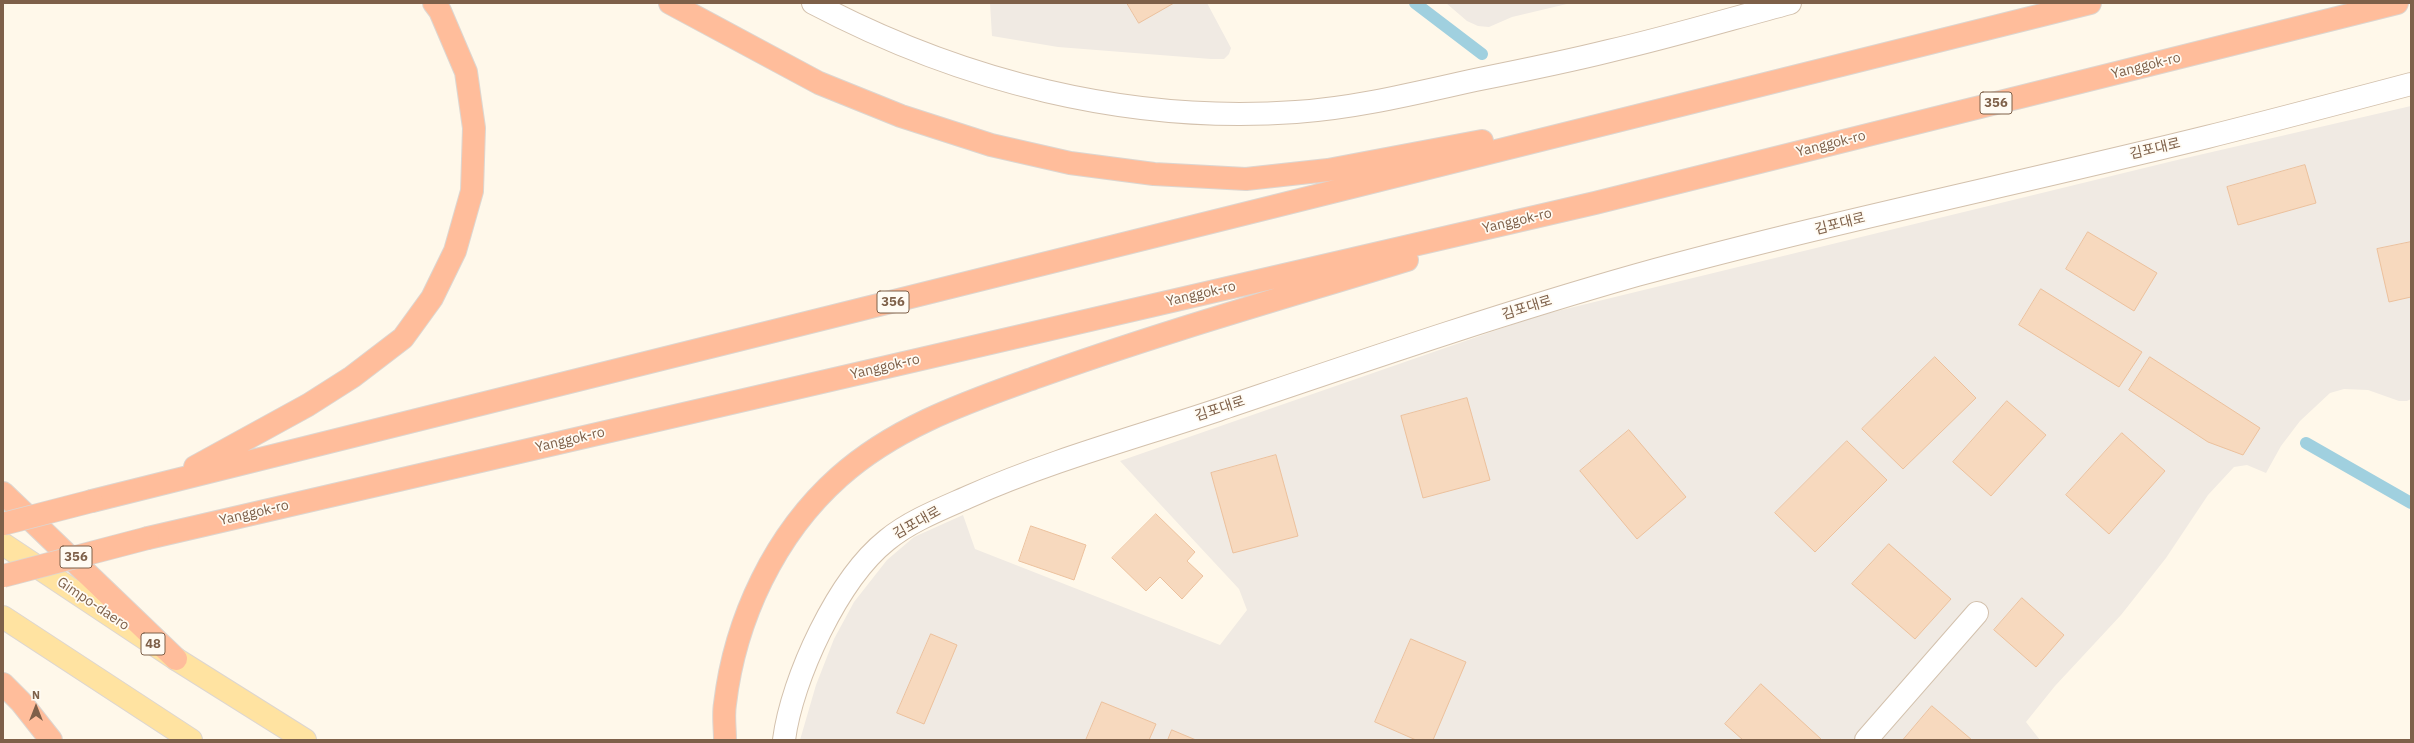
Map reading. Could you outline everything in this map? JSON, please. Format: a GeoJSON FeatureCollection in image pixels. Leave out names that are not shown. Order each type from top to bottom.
{"type":"FeatureCollection","features":[{"type":"Feature","properties":{"kind":"highway"},"geometry":{"type":"LineString","coordinates":[[169,482],[308,405],[352,376],[403,338],[432,298],[455,251],[472,191],[474,128],[466,72],[440,12],[434,3]]}},
{"type":"Feature","properties":{"kind":"highway"},"geometry":{"type":"LineString","coordinates":[[670,3],[818,83],[901,116],[1006,149],[1070,163],[1154,174],[1246,179],[1328,170],[1694,102]]}},
{"type":"Feature","properties":{"kind":"highway","name":"356"},"geometry":{"type":"LineString","coordinates":[[3,524],[2090,3]]}},
{"type":"Feature","properties":{"kind":"highway","name":"Yanggok-ro"},"geometry":{"type":"LineString","coordinates":[[3,576],[148,538],[1595,203],[2397,3]]}},
{"type":"Feature","properties":{"kind":"highway"},"geometry":{"type":"LineString","coordinates":[[725,740],[724,705],[736,646],[752,598],[784,541],[814,501],[840,476],[915,425],[947,410],[1111,350],[1595,203]]}},
{"type":"Feature","properties":{"kind":"highway"},"geometry":{"type":"LineString","coordinates":[[3,493],[176,659]]}},
{"type":"Feature","properties":{"kind":"highway"},"geometry":{"type":"LineString","coordinates":[[3,684],[21,702],[51,740]]}},
{"type":"Feature","properties":{"kind":"main road","name":"Gimpo-daero"},"geometry":{"type":"LineString","coordinates":[[3,544],[176,659],[305,740]]}},
{"type":"Feature","properties":{"kind":"main road"},"geometry":{"type":"LineString","coordinates":[[3,617],[191,740]]}},
{"type":"Feature","properties":{"kind":"lane"},"geometry":{"type":"LineString","coordinates":[[813,3],[887,38],[958,66],[1025,86],[1100,102],[1165,111],[1224,114],[1295,112],[1350,106],[1610,51],[1790,3]]}},
{"type":"Feature","properties":{"kind":"lane","name":"김포대로"},"geometry":{"type":"LineString","coordinates":[[784,740],[788,722],[815,640],[833,605],[863,564],[886,540],[911,524],[1012,478],[1418,343],[1638,275],[1904,208],[2207,137],[2411,84]]}},
{"type":"Feature","properties":{"kind":"lane"},"geometry":{"type":"LineString","coordinates":[[1866,740],[1977,614]]}},
{"type":"Feature","properties":{"kind":"shaded area"},"geometry":{"type":"Polygon","coordinates":[[[990,3],[1207,3],[1231,48],[1229,54],[1224,59],[1211,59],[1058,47],[992,36],[990,3]]]}},
{"type":"Feature","properties":{"kind":"shaded area"},"geometry":{"type":"Polygon","coordinates":[[[1446,3],[1571,3],[1512,17],[1489,27],[1478,26],[1467,21],[1446,3]]]}},
{"type":"Feature","properties":{"kind":"shaded area"},"geometry":{"type":"Polygon","coordinates":[[[2411,106],[2411,399],[2407,401],[2399,401],[2368,390],[2344,389],[2330,393],[2300,421],[2281,446],[2266,473],[2247,465],[2234,467],[2208,495],[2166,558],[2121,615],[2055,686],[2026,722],[2040,740],[800,740],[816,685],[834,639],[854,602],[887,560],[914,537],[963,515],[975,549],[1220,645],[1247,610],[1239,589],[1120,461],[1537,316],[2173,161],[2411,106]]]}},
{"type":"Feature","properties":{"kind":"building"},"geometry":{"type":"Polygon","coordinates":[[[1127,3],[1174,3],[1139,23],[1127,3]]]}},
{"type":"Feature","properties":{"kind":"building"},"geometry":{"type":"Polygon","coordinates":[[[2305,165],[2316,203],[2238,225],[2227,187],[2305,165]]]}},
{"type":"Feature","properties":{"kind":"building"},"geometry":{"type":"Polygon","coordinates":[[[2088,232],[2157,273],[2134,311],[2066,269],[2088,232]]]}},
{"type":"Feature","properties":{"kind":"building"},"geometry":{"type":"Polygon","coordinates":[[[2411,242],[2411,297],[2389,302],[2377,249],[2411,242]]]}},
{"type":"Feature","properties":{"kind":"building"},"geometry":{"type":"Polygon","coordinates":[[[2041,289],[2142,352],[2119,387],[2019,325],[2041,289]]]}},
{"type":"Feature","properties":{"kind":"building"},"geometry":{"type":"Polygon","coordinates":[[[1935,357],[1976,398],[1903,469],[1862,429],[1935,357]]]}},
{"type":"Feature","properties":{"kind":"building"},"geometry":{"type":"Polygon","coordinates":[[[2150,357],[2260,428],[2243,455],[2208,442],[2129,390],[2150,357]]]}},
{"type":"Feature","properties":{"kind":"building"},"geometry":{"type":"Polygon","coordinates":[[[1467,398],[1490,480],[1423,498],[1401,416],[1467,398]]]}},
{"type":"Feature","properties":{"kind":"building"},"geometry":{"type":"Polygon","coordinates":[[[2007,401],[2046,435],[1991,496],[1953,462],[2007,401]]]}},
{"type":"Feature","properties":{"kind":"building"},"geometry":{"type":"Polygon","coordinates":[[[1629,430],[1686,497],[1637,539],[1580,471],[1629,430]]]}},
{"type":"Feature","properties":{"kind":"building"},"geometry":{"type":"Polygon","coordinates":[[[2122,433],[2165,471],[2109,534],[2066,495],[2122,433]]]}},
{"type":"Feature","properties":{"kind":"building"},"geometry":{"type":"Polygon","coordinates":[[[1847,441],[1887,480],[1815,552],[1775,513],[1847,441]]]}},
{"type":"Feature","properties":{"kind":"building"},"geometry":{"type":"Polygon","coordinates":[[[1276,455],[1298,536],[1233,553],[1211,473],[1276,455]]]}},
{"type":"Feature","properties":{"kind":"building"},"geometry":{"type":"Polygon","coordinates":[[[1156,514],[1195,552],[1187,561],[1203,576],[1182,599],[1160,577],[1146,591],[1112,558],[1156,514]]]}},
{"type":"Feature","properties":{"kind":"building"},"geometry":{"type":"Polygon","coordinates":[[[1031,526],[1086,545],[1074,580],[1019,561],[1031,526]]]}},
{"type":"Feature","properties":{"kind":"building"},"geometry":{"type":"Polygon","coordinates":[[[1889,544],[1951,599],[1915,639],[1852,584],[1889,544]]]}},
{"type":"Feature","properties":{"kind":"building"},"geometry":{"type":"Polygon","coordinates":[[[2022,598],[2064,635],[2036,667],[1994,630],[2022,598]]]}},
{"type":"Feature","properties":{"kind":"building"},"geometry":{"type":"Polygon","coordinates":[[[931,634],[957,645],[924,724],[897,713],[931,634]]]}},
{"type":"Feature","properties":{"kind":"building"},"geometry":{"type":"Polygon","coordinates":[[[1411,639],[1466,662],[1433,740],[1416,740],[1375,722],[1411,639]]]}},
{"type":"Feature","properties":{"kind":"building"},"geometry":{"type":"Polygon","coordinates":[[[1761,684],[1821,739],[1743,740],[1725,724],[1761,684]]]}},
{"type":"Feature","properties":{"kind":"building"},"geometry":{"type":"Polygon","coordinates":[[[1102,702],[1156,724],[1149,740],[1086,740],[1102,702]]]}},
{"type":"Feature","properties":{"kind":"building"},"geometry":{"type":"Polygon","coordinates":[[[1932,706],[1972,740],[1903,740],[1932,706]]]}},
{"type":"Feature","properties":{"kind":"building"},"geometry":{"type":"Polygon","coordinates":[[[1172,730],[1196,740],[1168,740],[1172,730]]]}},
{"type":"Feature","properties":{"kind":"waterway"},"geometry":{"type":"LineString","coordinates":[[1415,3],[1482,54]]}},
{"type":"Feature","properties":{"kind":"waterway"},"geometry":{"type":"LineString","coordinates":[[2306,443],[2411,503]]}}]}
